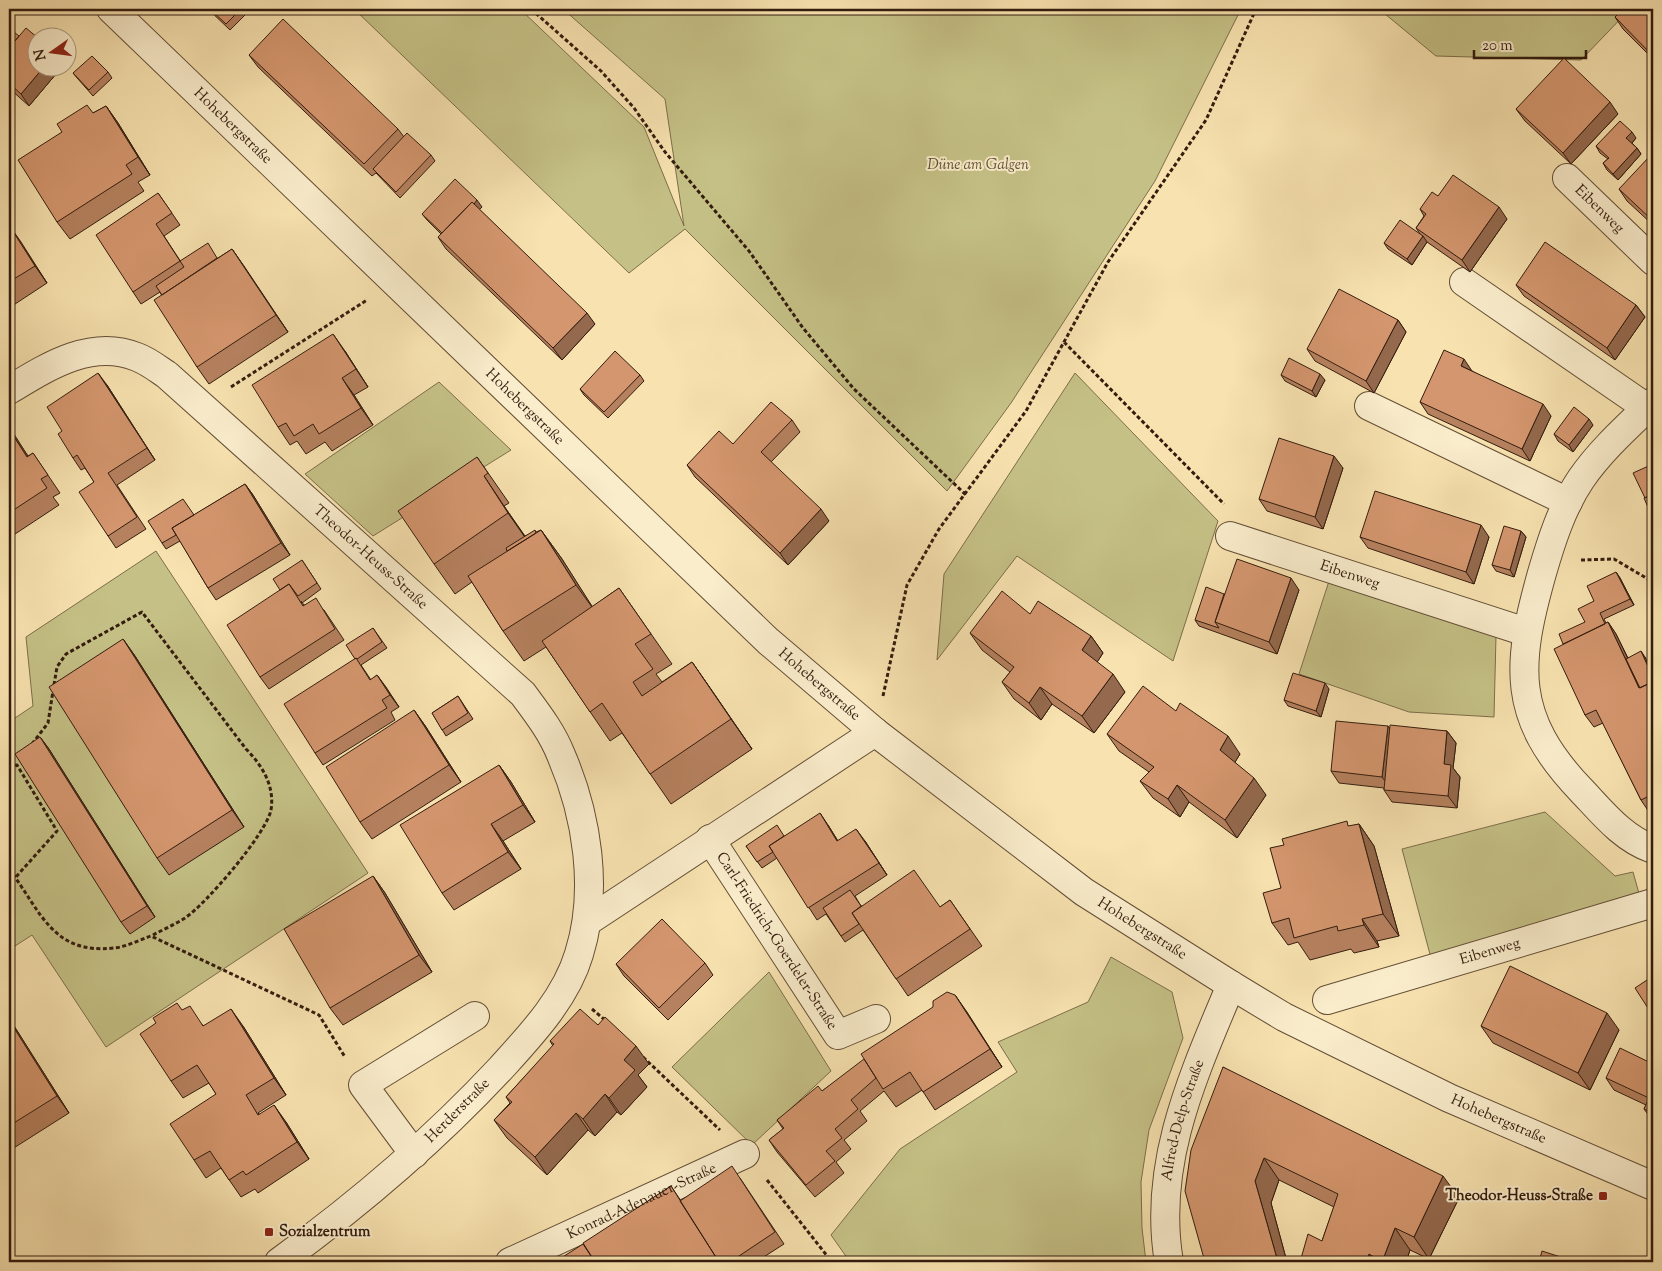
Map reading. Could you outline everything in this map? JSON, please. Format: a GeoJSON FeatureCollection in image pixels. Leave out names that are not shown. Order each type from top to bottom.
{"type":"FeatureCollection","features":[{"type":"Feature","properties":{"kind":"street","name":"Hohebergstraße"},"geometry":{"type":"LineString","coordinates":[[111,9],[768,641],[874,732],[1084,892],[1284,1017],[1448,1098],[1653,1186]]}},
{"type":"Feature","properties":{"kind":"street","name":"Eibenweg"},"geometry":{"type":"LineString","coordinates":[[1567,178],[1653,261]]}},
{"type":"Feature","properties":{"kind":"street"},"geometry":{"type":"LineString","coordinates":[[1464,282],[1650,405],[1609,444],[1580,480],[1568,502],[1545,562],[1526,632],[1524,665],[1525,687],[1530,710],[1539,736],[1553,758],[1612,822],[1636,842],[1653,849]]}},
{"type":"Feature","properties":{"kind":"street","name":"Theodor-Heuss-Straße"},"geometry":{"type":"LineString","coordinates":[[9,390],[46,367],[75,355],[104,350],[137,357],[167,375],[204,406],[523,694],[557,746],[573,788],[585,842],[590,902],[588,921]]}},
{"type":"Feature","properties":{"kind":"street"},"geometry":{"type":"LineString","coordinates":[[1369,406],[1568,502]]}},
{"type":"Feature","properties":{"kind":"street","name":"Eibenweg"},"geometry":{"type":"LineString","coordinates":[[1230,536],[1526,632]]}},
{"type":"Feature","properties":{"kind":"street","name":"Carl-Friedrich-Goerdeler-Straße"},"geometry":{"type":"LineString","coordinates":[[588,921],[874,732]]}},
{"type":"Feature","properties":{"kind":"street","name":"Carl-Friedrich-Goerdeler-Straße"},"geometry":{"type":"LineString","coordinates":[[710,839],[838,1035],[876,1019]]}},
{"type":"Feature","properties":{"kind":"street","name":"Eibenweg"},"geometry":{"type":"LineString","coordinates":[[1327,1000],[1653,903]]}},
{"type":"Feature","properties":{"kind":"street","name":"Herderstraße"},"geometry":{"type":"LineString","coordinates":[[279,1262],[366,1196],[414,1154],[474,1097],[512,1056],[542,1020],[566,984],[579,956],[588,921]]}},
{"type":"Feature","properties":{"kind":"street","name":"Alfred-Delp-Straße"},"geometry":{"type":"LineString","coordinates":[[1169,1262],[1166,1183],[1177,1124],[1194,1075],[1231,984]]}},
{"type":"Feature","properties":{"kind":"street"},"geometry":{"type":"LineString","coordinates":[[414,1154],[363,1085],[475,1016]]}},
{"type":"Feature","properties":{"kind":"street","name":"Konrad-Adenauer-Straße"},"geometry":{"type":"LineString","coordinates":[[516,1261],[746,1154]]}},
{"type":"Feature","properties":{"kind":"path"},"geometry":{"type":"LineString","coordinates":[[531,9],[601,71],[634,108],[664,152],[749,252],[803,328],[854,388],[966,495]]}},
{"type":"Feature","properties":{"kind":"path"},"geometry":{"type":"LineString","coordinates":[[1251,9],[1255,14]]}},
{"type":"Feature","properties":{"kind":"path"},"geometry":{"type":"LineString","coordinates":[[874,732],[907,585],[939,529],[966,495],[1026,411],[1108,262],[1206,120],[1256,9]]}},
{"type":"Feature","properties":{"kind":"path"},"geometry":{"type":"LineString","coordinates":[[204,406],[394,282]]}},
{"type":"Feature","properties":{"kind":"path"},"geometry":{"type":"LineString","coordinates":[[1064,342],[1225,505],[1230,536]]}},
{"type":"Feature","properties":{"kind":"path"},"geometry":{"type":"LineString","coordinates":[[1545,562],[1614,559],[1653,582]]}},
{"type":"Feature","properties":{"kind":"path"},"geometry":{"type":"LineString","coordinates":[[9,870],[54,933],[70,943],[86,947],[115,948],[151,936],[186,917],[205,900],[263,830],[271,810],[270,788],[261,764],[246,749],[142,612],[66,654],[57,667],[48,723],[31,746]]}},
{"type":"Feature","properties":{"kind":"path"},"geometry":{"type":"LineString","coordinates":[[9,768],[17,765],[22,758]]}},
{"type":"Feature","properties":{"kind":"path"},"geometry":{"type":"LineString","coordinates":[[16,878],[57,831],[17,765]]}},
{"type":"Feature","properties":{"kind":"path"},"geometry":{"type":"LineString","coordinates":[[151,936],[319,1015],[363,1085]]}},
{"type":"Feature","properties":{"kind":"path"},"geometry":{"type":"LineString","coordinates":[[566,984],[609,1025]]}},
{"type":"Feature","properties":{"kind":"path"},"geometry":{"type":"LineString","coordinates":[[638,1052],[746,1154],[832,1262]]}},
{"type":"Feature","properties":{"kind":"green space","name":"Düne am Galgen"},"geometry":{"type":"Polygon","coordinates":[[[354,9],[520,9],[644,127],[684,226],[665,99],[563,9],[1235,9],[1238,15],[1155,181],[1011,403],[947,491],[685,229],[629,273],[354,9]]]}},
{"type":"Feature","properties":{"kind":"green space"},"geometry":{"type":"Polygon","coordinates":[[[1379,9],[1630,9],[1581,60],[1436,56],[1379,9]]]}},
{"type":"Feature","properties":{"kind":"green space"},"geometry":{"type":"Polygon","coordinates":[[[1075,373],[1218,521],[1173,661],[1017,556],[937,660],[944,574],[1075,373]]]}},
{"type":"Feature","properties":{"kind":"green space"},"geometry":{"type":"Polygon","coordinates":[[[439,382],[511,450],[373,536],[305,474],[439,382]]]}},
{"type":"Feature","properties":{"kind":"green space"},"geometry":{"type":"Polygon","coordinates":[[[156,551],[368,873],[106,1047],[32,935],[12,948],[9,943],[9,722],[33,706],[26,637],[156,551]]]}},
{"type":"Feature","properties":{"kind":"green space"},"geometry":{"type":"Polygon","coordinates":[[[1329,581],[1496,636],[1494,717],[1409,712],[1299,674],[1329,581]]]}},
{"type":"Feature","properties":{"kind":"green space"},"geometry":{"type":"Polygon","coordinates":[[[1545,812],[1615,876],[1633,872],[1640,897],[1431,958],[1402,849],[1545,812]]]}},
{"type":"Feature","properties":{"kind":"green space"},"geometry":{"type":"Polygon","coordinates":[[[1111,957],[1172,992],[1183,1038],[1149,1130],[1141,1182],[1142,1228],[1146,1262],[850,1262],[831,1235],[900,1149],[1017,1072],[998,1042],[1088,1002],[1111,957]]]}},
{"type":"Feature","properties":{"kind":"green space"},"geometry":{"type":"Polygon","coordinates":[[[769,972],[831,1071],[752,1145],[672,1067],[769,972]]]}},
{"type":"Feature","properties":{"kind":"building"},"geometry":{"type":"Polygon","coordinates":[[[210,9],[241,9],[226,24],[210,9]]]}},
{"type":"Feature","properties":{"kind":"building"},"geometry":{"type":"Polygon","coordinates":[[[1623,9],[1653,9],[1653,56],[1615,17],[1623,9]]]}},
{"type":"Feature","properties":{"kind":"building"},"geometry":{"type":"Polygon","coordinates":[[[283,19],[398,129],[364,164],[249,55],[283,19]]]}},
{"type":"Feature","properties":{"kind":"building"},"geometry":{"type":"Polygon","coordinates":[[[9,28],[19,36],[9,48],[9,28]]]}},
{"type":"Feature","properties":{"kind":"building"},"geometry":{"type":"Polygon","coordinates":[[[26,28],[28,30],[28,78],[35,78],[21,94],[9,83],[9,48],[26,28]]]}},
{"type":"Feature","properties":{"kind":"building"},"geometry":{"type":"Polygon","coordinates":[[[92,56],[108,72],[89,90],[78,78],[78,69],[92,56]]]}},
{"type":"Feature","properties":{"kind":"building"},"geometry":{"type":"Polygon","coordinates":[[[1564,58],[1610,102],[1563,153],[1516,109],[1564,58]]]}},
{"type":"Feature","properties":{"kind":"building"},"geometry":{"type":"Polygon","coordinates":[[[87,105],[93,113],[106,106],[138,157],[126,165],[132,174],[57,222],[18,160],[62,132],[57,124],[87,105]]]}},
{"type":"Feature","properties":{"kind":"building"},"geometry":{"type":"Polygon","coordinates":[[[1620,121],[1632,132],[1626,138],[1637,148],[1613,174],[1603,163],[1609,158],[1596,146],[1620,121]]]}},
{"type":"Feature","properties":{"kind":"building"},"geometry":{"type":"Polygon","coordinates":[[[407,133],[431,155],[396,192],[373,169],[407,133]]]}},
{"type":"Feature","properties":{"kind":"building"},"geometry":{"type":"Polygon","coordinates":[[[1649,157],[1653,162],[1653,221],[1619,189],[1649,157]]]}},
{"type":"Feature","properties":{"kind":"building"},"geometry":{"type":"Polygon","coordinates":[[[1453,175],[1499,207],[1462,260],[1416,228],[1426,214],[1420,209],[1432,192],[1438,196],[1453,175]]]}},
{"type":"Feature","properties":{"kind":"building"},"geometry":{"type":"Polygon","coordinates":[[[455,179],[477,200],[474,204],[472,202],[442,233],[422,214],[455,179]]]}},
{"type":"Feature","properties":{"kind":"building"},"geometry":{"type":"Polygon","coordinates":[[[158,193],[172,213],[156,224],[180,261],[133,292],[96,235],[158,193]]]}},
{"type":"Feature","properties":{"kind":"building"},"geometry":{"type":"Polygon","coordinates":[[[472,202],[587,313],[553,348],[438,237],[472,202]]]}},
{"type":"Feature","properties":{"kind":"building"},"geometry":{"type":"Polygon","coordinates":[[[1400,220],[1423,236],[1407,259],[1384,243],[1400,220]]]}},
{"type":"Feature","properties":{"kind":"building"},"geometry":{"type":"Polygon","coordinates":[[[9,225],[35,266],[9,282],[9,225]]]}},
{"type":"Feature","properties":{"kind":"building"},"geometry":{"type":"Polygon","coordinates":[[[1545,242],[1636,305],[1607,348],[1516,285],[1545,242]]]}},
{"type":"Feature","properties":{"kind":"building"},"geometry":{"type":"Polygon","coordinates":[[[208,243],[217,258],[162,295],[156,286],[184,267],[180,261],[208,243]]]}},
{"type":"Feature","properties":{"kind":"building"},"geometry":{"type":"Polygon","coordinates":[[[232,249],[276,315],[197,367],[154,300],[232,249]]]}},
{"type":"Feature","properties":{"kind":"building"},"geometry":{"type":"Polygon","coordinates":[[[1339,289],[1398,320],[1366,381],[1307,349],[1339,289]]]}},
{"type":"Feature","properties":{"kind":"building"},"geometry":{"type":"Polygon","coordinates":[[[333,334],[356,369],[342,378],[361,408],[319,434],[313,424],[294,436],[286,423],[278,427],[252,385],[333,334]]]}},
{"type":"Feature","properties":{"kind":"building"},"geometry":{"type":"Polygon","coordinates":[[[1444,350],[1464,359],[1461,366],[1543,404],[1522,449],[1420,402],[1444,350]]]}},
{"type":"Feature","properties":{"kind":"building"},"geometry":{"type":"Polygon","coordinates":[[[615,351],[640,375],[604,412],[580,389],[615,351]]]}},
{"type":"Feature","properties":{"kind":"building"},"geometry":{"type":"Polygon","coordinates":[[[1289,358],[1320,374],[1312,391],[1281,375],[1289,358]]]}},
{"type":"Feature","properties":{"kind":"building"},"geometry":{"type":"Polygon","coordinates":[[[98,373],[147,448],[108,473],[137,517],[108,536],[79,492],[94,482],[77,455],[73,458],[58,434],[62,431],[47,407],[98,373]]]}},
{"type":"Feature","properties":{"kind":"building"},"geometry":{"type":"Polygon","coordinates":[[[771,402],[792,420],[761,452],[821,509],[780,553],[687,465],[719,431],[733,444],[771,402]]]}},
{"type":"Feature","properties":{"kind":"building"},"geometry":{"type":"Polygon","coordinates":[[[1574,407],[1589,419],[1569,445],[1554,434],[1574,407]]]}},
{"type":"Feature","properties":{"kind":"building"},"geometry":{"type":"Polygon","coordinates":[[[9,429],[27,457],[33,453],[48,475],[41,479],[47,488],[9,513],[9,429]]]}},
{"type":"Feature","properties":{"kind":"building"},"geometry":{"type":"Polygon","coordinates":[[[1279,438],[1334,456],[1315,517],[1259,499],[1279,438]]]}},
{"type":"Feature","properties":{"kind":"building"},"geometry":{"type":"Polygon","coordinates":[[[477,457],[488,473],[484,476],[508,513],[434,564],[398,511],[477,457]]]}},
{"type":"Feature","properties":{"kind":"building"},"geometry":{"type":"Polygon","coordinates":[[[1653,464],[1653,494],[1645,498],[1633,473],[1653,464]]]}},
{"type":"Feature","properties":{"kind":"building"},"geometry":{"type":"Polygon","coordinates":[[[245,484],[281,543],[208,588],[172,528],[245,484]]]}},
{"type":"Feature","properties":{"kind":"building"},"geometry":{"type":"Polygon","coordinates":[[[1375,491],[1481,525],[1466,572],[1360,537],[1375,491]]]}},
{"type":"Feature","properties":{"kind":"building"},"geometry":{"type":"Polygon","coordinates":[[[1653,494],[1653,519],[1644,498],[1653,494]]]}},
{"type":"Feature","properties":{"kind":"building"},"geometry":{"type":"Polygon","coordinates":[[[183,499],[194,515],[172,528],[176,535],[162,543],[148,521],[183,499]]]}},
{"type":"Feature","properties":{"kind":"building"},"geometry":{"type":"Polygon","coordinates":[[[1504,526],[1521,531],[1510,570],[1492,565],[1504,526]]]}},
{"type":"Feature","properties":{"kind":"building"},"geometry":{"type":"Polygon","coordinates":[[[535,530],[536,533],[507,551],[506,548],[535,530]]]}},
{"type":"Feature","properties":{"kind":"building"},"geometry":{"type":"Polygon","coordinates":[[[541,530],[576,585],[503,631],[468,576],[541,530]]]}},
{"type":"Feature","properties":{"kind":"building"},"geometry":{"type":"Polygon","coordinates":[[[1237,559],[1291,578],[1269,642],[1215,622],[1237,559]]]}},
{"type":"Feature","properties":{"kind":"building"},"geometry":{"type":"Polygon","coordinates":[[[302,560],[317,583],[298,596],[289,584],[280,590],[273,579],[302,560]]]}},
{"type":"Feature","properties":{"kind":"building"},"geometry":{"type":"Polygon","coordinates":[[[1616,572],[1630,599],[1600,613],[1605,624],[1563,644],[1559,634],[1585,622],[1578,609],[1594,601],[1587,586],[1616,572]]]}},
{"type":"Feature","properties":{"kind":"building"},"geometry":{"type":"Polygon","coordinates":[[[289,584],[303,606],[316,598],[335,629],[260,677],[227,625],[289,584]]]}},
{"type":"Feature","properties":{"kind":"building"},"geometry":{"type":"Polygon","coordinates":[[[1206,587],[1224,594],[1215,622],[1219,628],[1195,620],[1206,587]]]}},
{"type":"Feature","properties":{"kind":"building"},"geometry":{"type":"Polygon","coordinates":[[[619,588],[651,634],[635,644],[653,669],[633,682],[642,696],[692,662],[731,719],[650,774],[602,703],[590,712],[542,641],[619,588]]]}},
{"type":"Feature","properties":{"kind":"building"},"geometry":{"type":"Polygon","coordinates":[[[1002,591],[1030,614],[1038,601],[1091,636],[1082,650],[1113,674],[1082,716],[1040,687],[1029,703],[1002,682],[1014,667],[970,633],[1002,591]]]}},
{"type":"Feature","properties":{"kind":"building"},"geometry":{"type":"Polygon","coordinates":[[[1608,622],[1639,688],[1648,684],[1653,695],[1653,794],[1641,800],[1596,710],[1585,715],[1554,649],[1608,622]]]}},
{"type":"Feature","properties":{"kind":"building"},"geometry":{"type":"Polygon","coordinates":[[[373,628],[382,642],[355,659],[346,645],[373,628]]]}},
{"type":"Feature","properties":{"kind":"building"},"geometry":{"type":"Polygon","coordinates":[[[123,639],[232,810],[157,858],[49,687],[123,639]]]}},
{"type":"Feature","properties":{"kind":"building"},"geometry":{"type":"Polygon","coordinates":[[[1641,651],[1653,678],[1653,690],[1648,684],[1640,688],[1626,659],[1641,651]]]}},
{"type":"Feature","properties":{"kind":"building"},"geometry":{"type":"Polygon","coordinates":[[[356,658],[370,680],[377,675],[390,695],[382,700],[387,708],[315,753],[284,704],[356,658]]]}},
{"type":"Feature","properties":{"kind":"building"},"geometry":{"type":"Polygon","coordinates":[[[1293,673],[1325,683],[1316,711],[1284,700],[1293,673]]]}},
{"type":"Feature","properties":{"kind":"building"},"geometry":{"type":"Polygon","coordinates":[[[1143,686],[1176,711],[1180,703],[1228,736],[1220,750],[1254,778],[1225,820],[1177,785],[1168,799],[1140,781],[1154,767],[1107,734],[1143,686]]]}},
{"type":"Feature","properties":{"kind":"building"},"geometry":{"type":"Polygon","coordinates":[[[458,696],[468,713],[442,730],[432,713],[458,696]]]}},
{"type":"Feature","properties":{"kind":"building"},"geometry":{"type":"Polygon","coordinates":[[[414,710],[449,765],[360,822],[326,767],[414,710]]]}},
{"type":"Feature","properties":{"kind":"building"},"geometry":{"type":"Polygon","coordinates":[[[1336,721],[1388,726],[1382,777],[1331,771],[1336,721]]]}},
{"type":"Feature","properties":{"kind":"building"},"geometry":{"type":"Polygon","coordinates":[[[1390,725],[1447,731],[1444,764],[1451,765],[1448,796],[1384,790],[1390,725]]]}},
{"type":"Feature","properties":{"kind":"building"},"geometry":{"type":"Polygon","coordinates":[[[40,737],[147,906],[121,922],[15,754],[40,737]]]}},
{"type":"Feature","properties":{"kind":"building"},"geometry":{"type":"Polygon","coordinates":[[[499,765],[523,805],[491,824],[508,852],[442,893],[400,825],[499,765]]]}},
{"type":"Feature","properties":{"kind":"building"},"geometry":{"type":"Polygon","coordinates":[[[820,813],[837,841],[856,829],[879,863],[808,908],[769,846],[820,813]]]}},
{"type":"Feature","properties":{"kind":"building"},"geometry":{"type":"Polygon","coordinates":[[[1347,821],[1348,826],[1359,824],[1383,914],[1362,919],[1364,925],[1338,931],[1337,926],[1294,938],[1289,918],[1272,923],[1263,893],[1281,888],[1270,848],[1284,845],[1282,839],[1347,821]]]}},
{"type":"Feature","properties":{"kind":"building"},"geometry":{"type":"Polygon","coordinates":[[[777,825],[784,836],[769,846],[773,852],[757,862],[746,846],[777,825]]]}},
{"type":"Feature","properties":{"kind":"building"},"geometry":{"type":"Polygon","coordinates":[[[914,870],[940,907],[950,900],[970,929],[896,979],[852,913],[914,870]]]}},
{"type":"Feature","properties":{"kind":"building"},"geometry":{"type":"Polygon","coordinates":[[[373,876],[419,955],[330,1008],[284,929],[373,876]]]}},
{"type":"Feature","properties":{"kind":"building"},"geometry":{"type":"Polygon","coordinates":[[[850,890],[861,906],[852,913],[859,924],[841,936],[823,908],[850,890]]]}},
{"type":"Feature","properties":{"kind":"building"},"geometry":{"type":"Polygon","coordinates":[[[662,919],[705,963],[659,1008],[616,964],[662,919]]]}},
{"type":"Feature","properties":{"kind":"building"},"geometry":{"type":"Polygon","coordinates":[[[1510,966],[1607,1013],[1578,1073],[1481,1026],[1510,966]]]}},
{"type":"Feature","properties":{"kind":"building"},"geometry":{"type":"Polygon","coordinates":[[[1653,976],[1653,1016],[1635,988],[1653,976]]]}},
{"type":"Feature","properties":{"kind":"building"},"geometry":{"type":"Polygon","coordinates":[[[947,992],[955,995],[990,1049],[923,1092],[910,1072],[883,1089],[861,1054],[933,1007],[933,1001],[947,992]]]}},
{"type":"Feature","properties":{"kind":"building"},"geometry":{"type":"Polygon","coordinates":[[[177,1003],[182,1010],[190,1006],[203,1026],[231,1009],[274,1078],[246,1095],[258,1115],[274,1105],[297,1142],[246,1175],[243,1171],[229,1180],[210,1151],[194,1160],[170,1124],[216,1094],[197,1065],[171,1081],[140,1034],[156,1023],[153,1018],[177,1003]]]}},
{"type":"Feature","properties":{"kind":"building"},"geometry":{"type":"Polygon","coordinates":[[[580,1009],[598,1025],[605,1017],[636,1046],[624,1060],[635,1070],[609,1098],[605,1094],[583,1119],[576,1113],[535,1157],[494,1120],[512,1102],[506,1097],[554,1044],[550,1041],[580,1009]]]}},
{"type":"Feature","properties":{"kind":"building"},"geometry":{"type":"Polygon","coordinates":[[[9,1020],[57,1096],[9,1126],[9,1020]]]}},
{"type":"Feature","properties":{"kind":"building"},"geometry":{"type":"Polygon","coordinates":[[[1620,1048],[1653,1064],[1653,1113],[1644,1109],[1649,1098],[1606,1078],[1620,1048]]]}},
{"type":"Feature","properties":{"kind":"building"},"geometry":{"type":"Polygon","coordinates":[[[864,1059],[876,1078],[851,1100],[858,1109],[835,1129],[842,1138],[826,1151],[835,1161],[806,1185],[769,1140],[784,1128],[777,1120],[818,1086],[822,1091],[864,1059]]]}},
{"type":"Feature","properties":{"kind":"building"},"geometry":{"type":"Polygon","coordinates":[[[1223,1067],[1443,1176],[1414,1237],[1395,1228],[1382,1262],[1369,1254],[1367,1262],[1300,1262],[1308,1234],[1322,1241],[1338,1194],[1264,1158],[1255,1181],[1278,1262],[1205,1262],[1185,1191],[1191,1150],[1223,1067]]]}},
{"type":"Feature","properties":{"kind":"building"},"geometry":{"type":"Polygon","coordinates":[[[732,1166],[775,1232],[730,1262],[719,1262],[680,1201],[732,1166]]]}},
{"type":"Feature","properties":{"kind":"building"},"geometry":{"type":"Polygon","coordinates":[[[671,1186],[719,1262],[595,1262],[583,1243],[671,1186]]]}},
{"type":"Feature","properties":{"kind":"building"},"geometry":{"type":"Polygon","coordinates":[[[583,1244],[595,1262],[559,1262],[558,1260],[583,1244]]]}},
{"type":"Feature","properties":{"kind":"building"},"geometry":{"type":"Polygon","coordinates":[[[1542,1251],[1576,1262],[1539,1262],[1542,1251]]]}},
{"type":"Feature","properties":{"kind":"place","name":"Theodor-Heuss-Straße"},"geometry":{"type":"Point","coordinates":[1603,1196]}},
{"type":"Feature","properties":{"kind":"place","name":"Sozialzentrum"},"geometry":{"type":"Point","coordinates":[269,1232]}}]}
